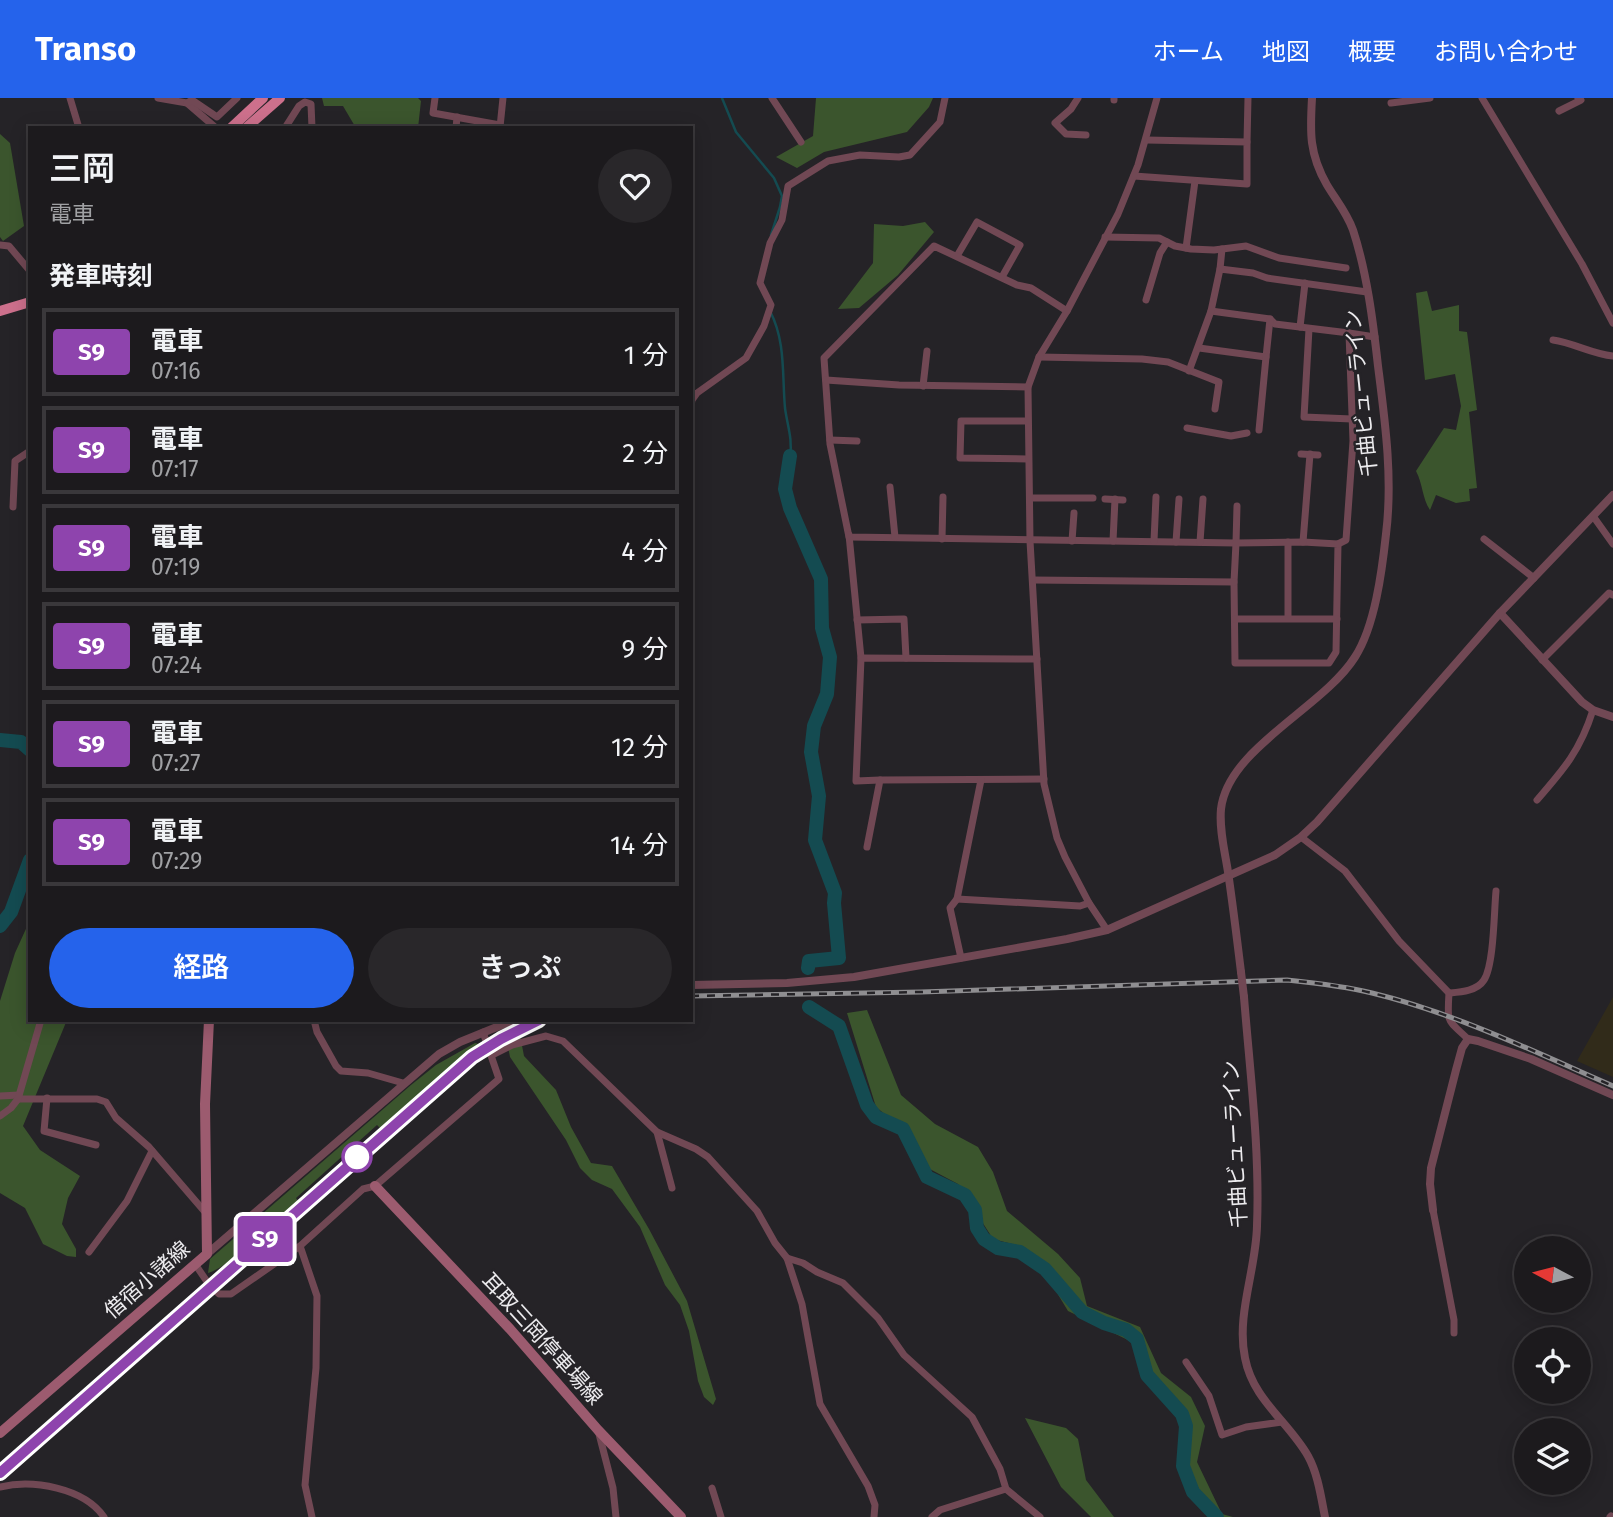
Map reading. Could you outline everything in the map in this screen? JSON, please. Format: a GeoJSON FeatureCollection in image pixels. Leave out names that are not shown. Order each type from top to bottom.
{"type":"FeatureCollection","features":[{"type":"Feature","properties":{"kind":"highway"},"geometry":{"type":"LineString","coordinates":[[233,126],[263,98]]}},
{"type":"Feature","properties":{"kind":"highway"},"geometry":{"type":"LineString","coordinates":[[248,126],[280,98]]}},
{"type":"Feature","properties":{"kind":"highway"},"geometry":{"type":"LineString","coordinates":[[0,311],[28,303]]}},
{"type":"Feature","properties":{"kind":"main road","name":"借宿小諸線"},"geometry":{"type":"LineString","coordinates":[[0,1433],[207,1254],[205,1104],[209,1022]]}},
{"type":"Feature","properties":{"kind":"main road","name":"耳取三岡停車場線"},"geometry":{"type":"LineString","coordinates":[[374,1186],[510,1329],[598,1430],[681,1517]]}},
{"type":"Feature","properties":{"kind":"street"},"geometry":{"type":"LineString","coordinates":[[70,98],[78,126]]}},
{"type":"Feature","properties":{"kind":"street"},"geometry":{"type":"LineString","coordinates":[[158,98],[187,103],[214,126]]}},
{"type":"Feature","properties":{"kind":"street"},"geometry":{"type":"LineString","coordinates":[[187,103],[192,100],[217,117],[237,98]]}},
{"type":"Feature","properties":{"kind":"street"},"geometry":{"type":"LineString","coordinates":[[435,98],[433,113],[496,126]]}},
{"type":"Feature","properties":{"kind":"street"},"geometry":{"type":"LineString","coordinates":[[500,126],[503,98]]}},
{"type":"Feature","properties":{"kind":"street"},"geometry":{"type":"LineString","coordinates":[[772,98],[801,142]]}},
{"type":"Feature","properties":{"kind":"street"},"geometry":{"type":"LineString","coordinates":[[693,399],[746,358],[764,326],[771,305],[760,283],[770,243],[782,220],[788,186],[828,161],[860,155],[910,155],[940,122],[945,98]]}},
{"type":"Feature","properties":{"kind":"street"},"geometry":{"type":"LineString","coordinates":[[1078,98],[1071,109],[1055,123],[1066,134],[1086,135]]}},
{"type":"Feature","properties":{"kind":"street"},"geometry":{"type":"LineString","coordinates":[[1107,930],[1089,903],[1057,838],[1044,779],[1030,541],[1028,387],[1038,357],[1067,311],[1134,176],[1157,98]]}},
{"type":"Feature","properties":{"kind":"street"},"geometry":{"type":"LineString","coordinates":[[1134,176],[1247,184],[1248,98]]}},
{"type":"Feature","properties":{"kind":"street","name":"千曲ビューライン"},"geometry":{"type":"LineString","coordinates":[[1312,98],[1309,137],[1315,160],[1353,230],[1375,337],[1387,443],[1389,489],[1386,534],[1368,629],[1356,655],[1331,686],[1265,742],[1238,769],[1226,789],[1221,809],[1244,997],[1258,1213],[1254,1263],[1242,1341],[1252,1382],[1313,1466],[1325,1517]]}},
{"type":"Feature","properties":{"kind":"street"},"geometry":{"type":"LineString","coordinates":[[1391,103],[1430,98]]}},
{"type":"Feature","properties":{"kind":"street"},"geometry":{"type":"LineString","coordinates":[[1482,98],[1582,264],[1613,323]]}},
{"type":"Feature","properties":{"kind":"street"},"geometry":{"type":"LineString","coordinates":[[1559,111],[1581,100],[1578,98]]}},
{"type":"Feature","properties":{"kind":"street"},"geometry":{"type":"LineString","coordinates":[[286,126],[306,100],[311,104],[312,126]]}},
{"type":"Feature","properties":{"kind":"street"},"geometry":{"type":"LineString","coordinates":[[456,126],[457,117]]}},
{"type":"Feature","properties":{"kind":"street"},"geometry":{"type":"LineString","coordinates":[[1146,140],[1247,142]]}},
{"type":"Feature","properties":{"kind":"street"},"geometry":{"type":"LineString","coordinates":[[1186,248],[1195,181]]}},
{"type":"Feature","properties":{"kind":"street"},"geometry":{"type":"LineString","coordinates":[[957,256],[977,222],[1020,245],[1002,277]]}},
{"type":"Feature","properties":{"kind":"street"},"geometry":{"type":"LineString","coordinates":[[1105,237],[1159,238],[1186,248],[1223,249],[1246,246],[1279,258],[1346,268]]}},
{"type":"Feature","properties":{"kind":"street"},"geometry":{"type":"LineString","coordinates":[[1146,300],[1160,253],[1167,242]]}},
{"type":"Feature","properties":{"kind":"street"},"geometry":{"type":"LineString","coordinates":[[0,245],[9,246],[28,269]]}},
{"type":"Feature","properties":{"kind":"street"},"geometry":{"type":"LineString","coordinates":[[1044,779],[856,781],[861,658],[849,535],[830,440],[824,358],[934,246],[1031,288],[1067,311]]}},
{"type":"Feature","properties":{"kind":"street"},"geometry":{"type":"LineString","coordinates":[[1189,370],[1211,311],[1223,249]]}},
{"type":"Feature","properties":{"kind":"street"},"geometry":{"type":"LineString","coordinates":[[1220,269],[1367,292]]}},
{"type":"Feature","properties":{"kind":"street"},"geometry":{"type":"LineString","coordinates":[[1300,327],[1305,283]]}},
{"type":"Feature","properties":{"kind":"street"},"geometry":{"type":"LineString","coordinates":[[1211,311],[1270,319],[1275,324],[1375,337]]}},
{"type":"Feature","properties":{"kind":"street"},"geometry":{"type":"LineString","coordinates":[[1259,430],[1270,319]]}},
{"type":"Feature","properties":{"kind":"street"},"geometry":{"type":"LineString","coordinates":[[1309,329],[1304,417],[1352,419]]}},
{"type":"Feature","properties":{"kind":"street"},"geometry":{"type":"LineString","coordinates":[[849,535],[1030,541],[1338,544],[1346,540],[1353,441],[1349,333]]}},
{"type":"Feature","properties":{"kind":"street"},"geometry":{"type":"LineString","coordinates":[[1553,340],[1597,354],[1613,356]]}},
{"type":"Feature","properties":{"kind":"street"},"geometry":{"type":"LineString","coordinates":[[1199,348],[1266,357]]}},
{"type":"Feature","properties":{"kind":"street"},"geometry":{"type":"LineString","coordinates":[[923,386],[926,351]]}},
{"type":"Feature","properties":{"kind":"street"},"geometry":{"type":"LineString","coordinates":[[1038,357],[1168,362],[1219,382],[1215,409]]}},
{"type":"Feature","properties":{"kind":"street"},"geometry":{"type":"LineString","coordinates":[[826,380],[923,386],[1028,387]]}},
{"type":"Feature","properties":{"kind":"street"},"geometry":{"type":"LineString","coordinates":[[1027,421],[961,422],[960,458],[1028,459]]}},
{"type":"Feature","properties":{"kind":"street"},"geometry":{"type":"LineString","coordinates":[[1187,428],[1231,436],[1247,433]]}},
{"type":"Feature","properties":{"kind":"street"},"geometry":{"type":"LineString","coordinates":[[830,440],[856,441]]}},
{"type":"Feature","properties":{"kind":"street"},"geometry":{"type":"LineString","coordinates":[[13,507],[15,461],[28,452]]}},
{"type":"Feature","properties":{"kind":"street"},"geometry":{"type":"LineString","coordinates":[[1303,542],[1310,454]]}},
{"type":"Feature","properties":{"kind":"street"},"geometry":{"type":"LineString","coordinates":[[890,487],[895,537]]}},
{"type":"Feature","properties":{"kind":"street"},"geometry":{"type":"LineString","coordinates":[[693,985],[788,983],[854,977],[1067,939],[1107,930],[1275,855],[1301,837],[1336,801],[1500,613],[1613,495]]}},
{"type":"Feature","properties":{"kind":"street"},"geometry":{"type":"LineString","coordinates":[[942,539],[943,497]]}},
{"type":"Feature","properties":{"kind":"street"},"geometry":{"type":"LineString","coordinates":[[1154,541],[1156,497]]}},
{"type":"Feature","properties":{"kind":"street"},"geometry":{"type":"LineString","coordinates":[[1030,498],[1093,498]]}},
{"type":"Feature","properties":{"kind":"street"},"geometry":{"type":"LineString","coordinates":[[1105,499],[1119,499],[1113,541]]}},
{"type":"Feature","properties":{"kind":"street"},"geometry":{"type":"LineString","coordinates":[[1175,542],[1179,499]]}},
{"type":"Feature","properties":{"kind":"street"},"geometry":{"type":"LineString","coordinates":[[1200,542],[1203,499]]}},
{"type":"Feature","properties":{"kind":"street"},"geometry":{"type":"LineString","coordinates":[[1237,506],[1235,663],[1329,663],[1336,652],[1338,544]]}},
{"type":"Feature","properties":{"kind":"street"},"geometry":{"type":"LineString","coordinates":[[1072,541],[1074,513]]}},
{"type":"Feature","properties":{"kind":"street"},"geometry":{"type":"LineString","coordinates":[[1593,516],[1613,544]]}},
{"type":"Feature","properties":{"kind":"street"},"geometry":{"type":"LineString","coordinates":[[1484,539],[1534,578]]}},
{"type":"Feature","properties":{"kind":"street"},"geometry":{"type":"LineString","coordinates":[[1288,542],[1288,618]]}},
{"type":"Feature","properties":{"kind":"street"},"geometry":{"type":"LineString","coordinates":[[1033,580],[1234,582]]}},
{"type":"Feature","properties":{"kind":"street"},"geometry":{"type":"LineString","coordinates":[[1542,660],[1609,593],[1613,595]]}},
{"type":"Feature","properties":{"kind":"street"},"geometry":{"type":"LineString","coordinates":[[1500,613],[1592,710],[1613,717]]}},
{"type":"Feature","properties":{"kind":"street"},"geometry":{"type":"LineString","coordinates":[[857,620],[904,619],[906,658]]}},
{"type":"Feature","properties":{"kind":"street"},"geometry":{"type":"LineString","coordinates":[[1235,619],[1337,619]]}},
{"type":"Feature","properties":{"kind":"street"},"geometry":{"type":"LineString","coordinates":[[861,658],[1037,659]]}},
{"type":"Feature","properties":{"kind":"street"},"geometry":{"type":"LineString","coordinates":[[1537,800],[1583,740],[1592,710]]}},
{"type":"Feature","properties":{"kind":"street"},"geometry":{"type":"LineString","coordinates":[[867,847],[880,780]]}},
{"type":"Feature","properties":{"kind":"street"},"geometry":{"type":"LineString","coordinates":[[961,958],[950,908],[957,899],[981,780]]}},
{"type":"Feature","properties":{"kind":"street"},"geometry":{"type":"LineString","coordinates":[[1301,837],[1345,872],[1399,941],[1449,993],[1447,1017],[1450,1024],[1468,1039],[1531,1059],[1613,1095]]}},
{"type":"Feature","properties":{"kind":"street"},"geometry":{"type":"LineString","coordinates":[[1449,993],[1466,991],[1484,981],[1489,965],[1496,891]]}},
{"type":"Feature","properties":{"kind":"street"},"geometry":{"type":"LineString","coordinates":[[957,899],[1080,906],[1089,903]]}},
{"type":"Feature","properties":{"kind":"street"},"geometry":{"type":"LineString","coordinates":[[0,1116],[11,1108],[18,1097],[40,1022]]}},
{"type":"Feature","properties":{"kind":"street"},"geometry":{"type":"LineString","coordinates":[[314,1022],[317,1032],[341,1071],[368,1073],[403,1083]]}},
{"type":"Feature","properties":{"kind":"street"},"geometry":{"type":"LineString","coordinates":[[207,1254],[403,1083],[439,1055],[509,1022]]}},
{"type":"Feature","properties":{"kind":"street"},"geometry":{"type":"LineString","coordinates":[[195,1264],[215,1291],[225,1295],[243,1286],[300,1246],[363,1189],[374,1186],[499,1079],[483,1032]]}},
{"type":"Feature","properties":{"kind":"street"},"geometry":{"type":"LineString","coordinates":[[492,1055],[512,1045],[546,1036],[563,1041],[657,1132],[708,1157],[757,1211],[787,1258],[802,1304],[820,1404],[868,1486],[875,1505],[874,1517]]}},
{"type":"Feature","properties":{"kind":"street"},"geometry":{"type":"LineString","coordinates":[[1454,1333],[1430,1184],[1431,1168],[1459,1059],[1468,1039]]}},
{"type":"Feature","properties":{"kind":"street"},"geometry":{"type":"LineString","coordinates":[[0,1096],[97,1099],[106,1102],[116,1118],[152,1151],[205,1212]]}},
{"type":"Feature","properties":{"kind":"street"},"geometry":{"type":"LineString","coordinates":[[47,1098],[44,1131],[96,1145]]}},
{"type":"Feature","properties":{"kind":"street"},"geometry":{"type":"LineString","coordinates":[[657,1132],[672,1188]]}},
{"type":"Feature","properties":{"kind":"street"},"geometry":{"type":"LineString","coordinates":[[89,1252],[127,1201],[152,1151]]}},
{"type":"Feature","properties":{"kind":"street"},"geometry":{"type":"LineString","coordinates":[[300,1246],[317,1296],[316,1368],[304,1485],[312,1517]]}},
{"type":"Feature","properties":{"kind":"street"},"geometry":{"type":"LineString","coordinates":[[787,1258],[843,1283],[878,1318],[904,1355],[972,1417],[1000,1469],[1006,1489],[1040,1517]]}},
{"type":"Feature","properties":{"kind":"street"},"geometry":{"type":"LineString","coordinates":[[1186,1362],[1209,1396],[1222,1435],[1246,1427],[1282,1422]]}},
{"type":"Feature","properties":{"kind":"street"},"geometry":{"type":"LineString","coordinates":[[598,1430],[613,1488],[616,1517]]}},
{"type":"Feature","properties":{"kind":"street"},"geometry":{"type":"LineString","coordinates":[[0,1487],[21,1483],[54,1488],[92,1502],[104,1517]]}},
{"type":"Feature","properties":{"kind":"street"},"geometry":{"type":"LineString","coordinates":[[712,1488],[721,1517]]}},
{"type":"Feature","properties":{"kind":"street"},"geometry":{"type":"LineString","coordinates":[[932,1517],[940,1510],[1006,1489]]}},
{"type":"Feature","properties":{"kind":"shaded area"},"geometry":{"type":"Polygon","coordinates":[[[1613,997],[1613,1077],[1577,1061],[1613,997]]]}},
{"type":"Feature","properties":{"kind":"green space"},"geometry":{"type":"Polygon","coordinates":[[[322,98],[418,98],[421,101],[418,126],[355,126],[343,106],[324,106],[322,98]]]}},
{"type":"Feature","properties":{"kind":"green space"},"geometry":{"type":"Polygon","coordinates":[[[816,98],[933,98],[929,107],[907,132],[824,152],[797,168],[776,157],[813,136],[816,98]]]}},
{"type":"Feature","properties":{"kind":"green space"},"geometry":{"type":"Polygon","coordinates":[[[0,134],[10,143],[24,226],[3,241],[0,237],[0,134]]]}},
{"type":"Feature","properties":{"kind":"green space"},"geometry":{"type":"Polygon","coordinates":[[[925,222],[934,232],[898,275],[859,308],[838,309],[873,263],[874,224],[903,226],[925,222]]]}},
{"type":"Feature","properties":{"kind":"green space"},"geometry":{"type":"Polygon","coordinates":[[[1427,291],[1432,311],[1459,305],[1459,331],[1467,332],[1477,410],[1469,412],[1477,488],[1469,489],[1470,501],[1456,503],[1436,495],[1430,510],[1416,471],[1444,428],[1456,430],[1461,406],[1455,374],[1425,380],[1416,293],[1427,291]]]}},
{"type":"Feature","properties":{"kind":"green space"},"geometry":{"type":"Polygon","coordinates":[[[28,924],[28,1022],[66,1022],[23,1126],[40,1150],[80,1176],[68,1198],[62,1224],[76,1249],[76,1257],[67,1256],[43,1244],[25,1208],[0,1193],[0,1001],[15,953],[28,924]]]}},
{"type":"Feature","properties":{"kind":"green space"},"geometry":{"type":"Polygon","coordinates":[[[867,1010],[901,1095],[935,1124],[978,1147],[993,1172],[1007,1211],[1058,1254],[1080,1278],[1087,1306],[1140,1327],[1161,1373],[1191,1397],[1205,1426],[1197,1462],[1222,1514],[1233,1517],[1221,1517],[1199,1489],[1185,1460],[1187,1439],[1184,1410],[1150,1376],[1146,1359],[1130,1341],[1068,1311],[1034,1255],[1024,1247],[993,1239],[958,1184],[926,1167],[908,1140],[876,1107],[847,1013],[867,1010]]]}},
{"type":"Feature","properties":{"kind":"green space"},"geometry":{"type":"Polygon","coordinates":[[[520,1035],[524,1056],[556,1090],[571,1127],[591,1163],[612,1166],[687,1301],[716,1399],[713,1405],[704,1397],[698,1381],[689,1331],[680,1305],[665,1285],[640,1227],[612,1189],[592,1180],[580,1168],[566,1140],[510,1057],[507,1042],[520,1035]]]}},
{"type":"Feature","properties":{"kind":"green space"},"geometry":{"type":"Polygon","coordinates":[[[475,1043],[483,1045],[442,1075],[380,1128],[377,1125],[296,1198],[298,1201],[254,1242],[229,1262],[208,1273],[210,1259],[411,1085],[436,1065],[475,1043]]]}},
{"type":"Feature","properties":{"kind":"green space"},"geometry":{"type":"Polygon","coordinates":[[[1025,1418],[1066,1428],[1078,1439],[1086,1480],[1114,1517],[1091,1517],[1061,1487],[1025,1418]]]}},
{"type":"Feature","properties":{"kind":"waterway"},"geometry":{"type":"LineString","coordinates":[[722,98],[736,132],[774,178],[782,196],[771,235]]}},
{"type":"Feature","properties":{"kind":"waterway"},"geometry":{"type":"LineString","coordinates":[[770,311],[781,347],[790,456]]}},
{"type":"Feature","properties":{"kind":"waterway"},"geometry":{"type":"LineString","coordinates":[[790,456],[785,489],[790,508],[821,579],[822,628],[830,657],[827,694],[814,726],[811,752],[819,796],[815,840],[835,893],[839,958],[809,961],[808,968]]}},
{"type":"Feature","properties":{"kind":"waterway"},"geometry":{"type":"LineString","coordinates":[[0,740],[21,742],[28,748]]}},
{"type":"Feature","properties":{"kind":"waterway"},"geometry":{"type":"LineString","coordinates":[[0,926],[11,912],[28,865]]}},
{"type":"Feature","properties":{"kind":"waterway"},"geometry":{"type":"LineString","coordinates":[[809,1007],[839,1026],[867,1105],[876,1117],[903,1129],[927,1177],[965,1195],[975,1210],[977,1228],[984,1239],[998,1248],[1020,1252],[1045,1269],[1082,1312],[1126,1330],[1137,1339],[1147,1375],[1182,1414],[1186,1426],[1183,1466],[1193,1492],[1217,1517]]}},
{"type":"Feature","properties":{"kind":"railway"},"geometry":{"type":"LineString","coordinates":[[693,996],[921,992],[1287,980],[1361,991],[1434,1011],[1613,1086]]}},
{"type":"Feature","properties":{"kind":"railway"},"geometry":{"type":"LineString","coordinates":[[0,1473],[472,1057],[535,1022]]}},
{"type":"Feature","properties":{"kind":"train","name":"S9"},"geometry":{"type":"LineString","coordinates":[[0,1473],[472,1057],[535,1022]]}}]}
